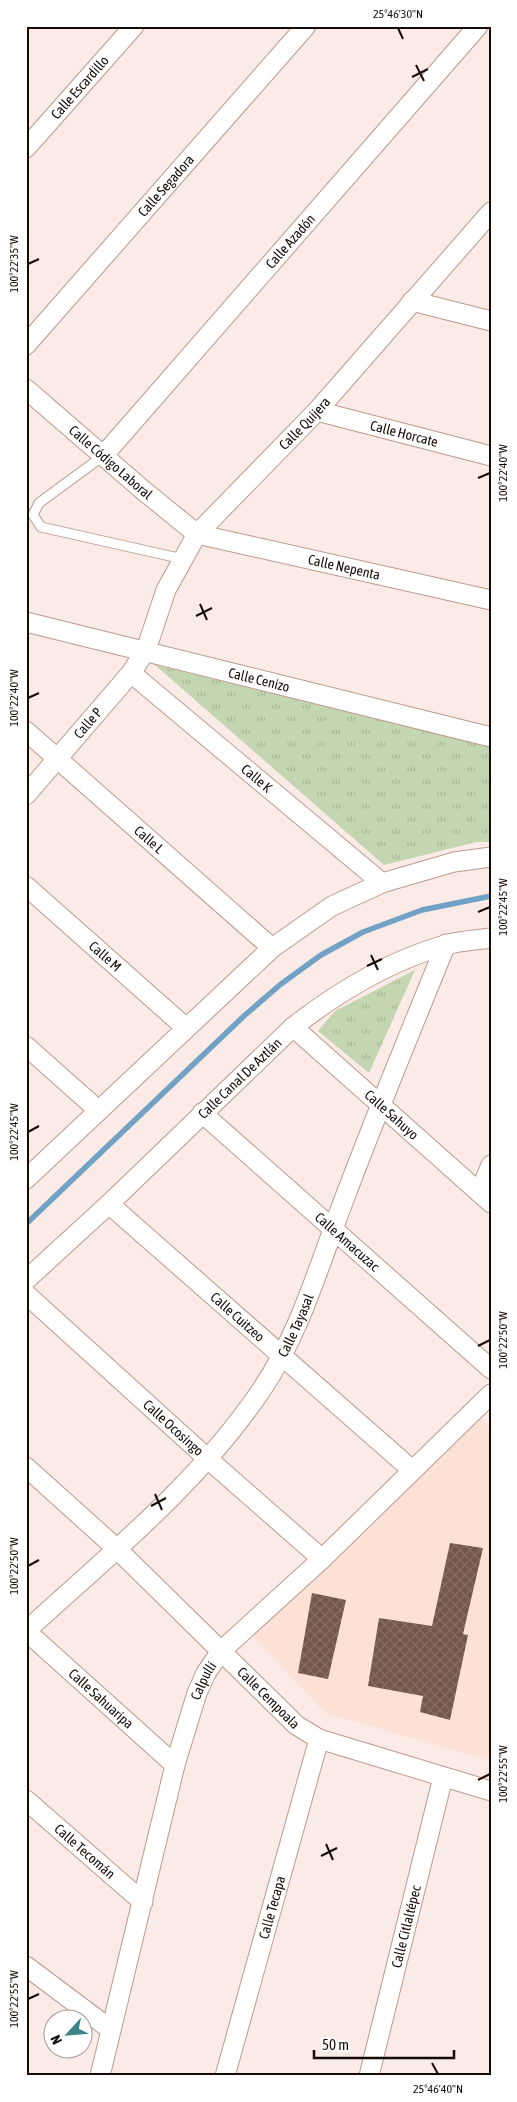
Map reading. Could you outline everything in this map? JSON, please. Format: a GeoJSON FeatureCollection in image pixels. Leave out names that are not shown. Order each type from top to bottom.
{"type":"FeatureCollection","features":[{"type":"Feature","properties":{"kind":"street","name":"Calle Escardillo"},"geometry":{"type":"LineString","coordinates":[[26,148],[134,26]]}},
{"type":"Feature","properties":{"kind":"street","name":"Calle Segadora"},"geometry":{"type":"LineString","coordinates":[[26,345],[306,26]]}},
{"type":"Feature","properties":{"kind":"street","name":"Calle Azadón"},"geometry":{"type":"LineString","coordinates":[[103,456],[478,26]]}},
{"type":"Feature","properties":{"kind":"street","name":"Calle Quijera"},"geometry":{"type":"LineString","coordinates":[[146,650],[166,590],[197,534],[317,411],[491,212]]}},
{"type":"Feature","properties":{"kind":"street"},"geometry":{"type":"LineString","coordinates":[[412,301],[491,321]]}},
{"type":"Feature","properties":{"kind":"street","name":"Calle Código Laboral"},"geometry":{"type":"LineString","coordinates":[[26,389],[197,534]]}},
{"type":"Feature","properties":{"kind":"street","name":"Calle Horcate"},"geometry":{"type":"LineString","coordinates":[[317,411],[491,456]]}},
{"type":"Feature","properties":{"kind":"street","name":"Calle Nepenta"},"geometry":{"type":"LineString","coordinates":[[197,534],[491,600]]}},
{"type":"Feature","properties":{"kind":"street","name":"Calle Cenizo"},"geometry":{"type":"LineString","coordinates":[[26,622],[491,736]]}},
{"type":"Feature","properties":{"kind":"street","name":"Calle P"},"geometry":{"type":"LineString","coordinates":[[26,795],[131,673],[146,650]]}},
{"type":"Feature","properties":{"kind":"street","name":"Calle K"},"geometry":{"type":"LineString","coordinates":[[131,673],[382,883]]}},
{"type":"Feature","properties":{"kind":"street","name":"Calle L"},"geometry":{"type":"LineString","coordinates":[[26,731],[272,948]]}},
{"type":"Feature","properties":{"kind":"street"},"geometry":{"type":"LineString","coordinates":[[26,1179],[185,1027],[272,948],[332,906],[382,883],[418,871],[454,862],[491,857]]}},
{"type":"Feature","properties":{"kind":"street","name":"Calle M"},"geometry":{"type":"LineString","coordinates":[[26,886],[185,1027]]}},
{"type":"Feature","properties":{"kind":"street","name":"Calle Canal De Aztlán"},"geometry":{"type":"LineString","coordinates":[[26,1280],[109,1204],[293,1027],[323,1004],[355,983],[418,954],[446,944],[491,938]]}},
{"type":"Feature","properties":{"kind":"street","name":"Calle Tayasal"},"geometry":{"type":"LineString","coordinates":[[26,1631],[178,1491],[208,1459],[261,1390],[283,1355],[306,1304],[380,1104],[446,944]]}},
{"type":"Feature","properties":{"kind":"street","name":"Calle Sahuyo"},"geometry":{"type":"LineString","coordinates":[[293,1027],[485,1197]]}},
{"type":"Feature","properties":{"kind":"street"},"geometry":{"type":"LineString","coordinates":[[26,1046],[98,1110]]}},
{"type":"Feature","properties":{"kind":"street","name":"Calle Amacuzac"},"geometry":{"type":"LineString","coordinates":[[202,1113],[491,1369]]}},
{"type":"Feature","properties":{"kind":"street"},"geometry":{"type":"LineString","coordinates":[[485,1197],[491,1165]]}},
{"type":"Feature","properties":{"kind":"street","name":"Calle Cuitzeo"},"geometry":{"type":"LineString","coordinates":[[109,1204],[412,1470]]}},
{"type":"Feature","properties":{"kind":"street","name":"Calle Ocosingo"},"geometry":{"type":"LineString","coordinates":[[26,1294],[208,1459],[322,1559]]}},
{"type":"Feature","properties":{"kind":"street","name":"Calpulli"},"geometry":{"type":"LineString","coordinates":[[100,2076],[176,1765],[200,1683],[221,1651],[322,1559],[491,1394]]}},
{"type":"Feature","properties":{"kind":"street","name":"Calle Cempoala"},"geometry":{"type":"LineString","coordinates":[[26,1467],[116,1548],[296,1725],[319,1739],[491,1791]]}},
{"type":"Feature","properties":{"kind":"street","name":"Calle Sahuaripa"},"geometry":{"type":"LineString","coordinates":[[26,1631],[176,1765]]}},
{"type":"Feature","properties":{"kind":"street","name":"Calle Tecapa"},"geometry":{"type":"LineString","coordinates":[[225,2076],[319,1739]]}},
{"type":"Feature","properties":{"kind":"street","name":"Calle Citlaltépec"},"geometry":{"type":"LineString","coordinates":[[368,2076],[443,1777]]}},
{"type":"Feature","properties":{"kind":"street","name":"Calle Tecomán"},"geometry":{"type":"LineString","coordinates":[[26,1800],[143,1902]]}},
{"type":"Feature","properties":{"kind":"street"},"geometry":{"type":"LineString","coordinates":[[26,1966],[110,2029]]}},
{"type":"Feature","properties":{"kind":"lane"},"geometry":{"type":"LineString","coordinates":[[103,456],[39,503],[33,515],[41,527],[183,559]]}},
{"type":"Feature","properties":{"kind":"shaded area"},"geometry":{"type":"Polygon","coordinates":[[[477,1415],[491,1428],[491,1761],[325,1713],[251,1634],[477,1415]]]}},
{"type":"Feature","properties":{"kind":"green space"},"geometry":{"type":"Polygon","coordinates":[[[155,665],[491,746],[491,842],[476,842],[384,865],[155,665]]]}},
{"type":"Feature","properties":{"kind":"green space"},"geometry":{"type":"Polygon","coordinates":[[[415,970],[369,1073],[318,1031],[335,1011],[415,970]]]}},
{"type":"Feature","properties":{"kind":"building"},"geometry":{"type":"Polygon","coordinates":[[[450,1543],[483,1548],[463,1634],[468,1635],[450,1720],[420,1712],[423,1696],[368,1686],[379,1618],[432,1626],[450,1543]]]}},
{"type":"Feature","properties":{"kind":"building"},"geometry":{"type":"Polygon","coordinates":[[[312,1593],[346,1600],[328,1679],[298,1673],[312,1593]]]}},
{"type":"Feature","properties":{"kind":"waterway"},"geometry":{"type":"LineString","coordinates":[[26,1224],[245,1015],[281,984],[321,955],[363,932],[422,910],[491,896]]}}]}
